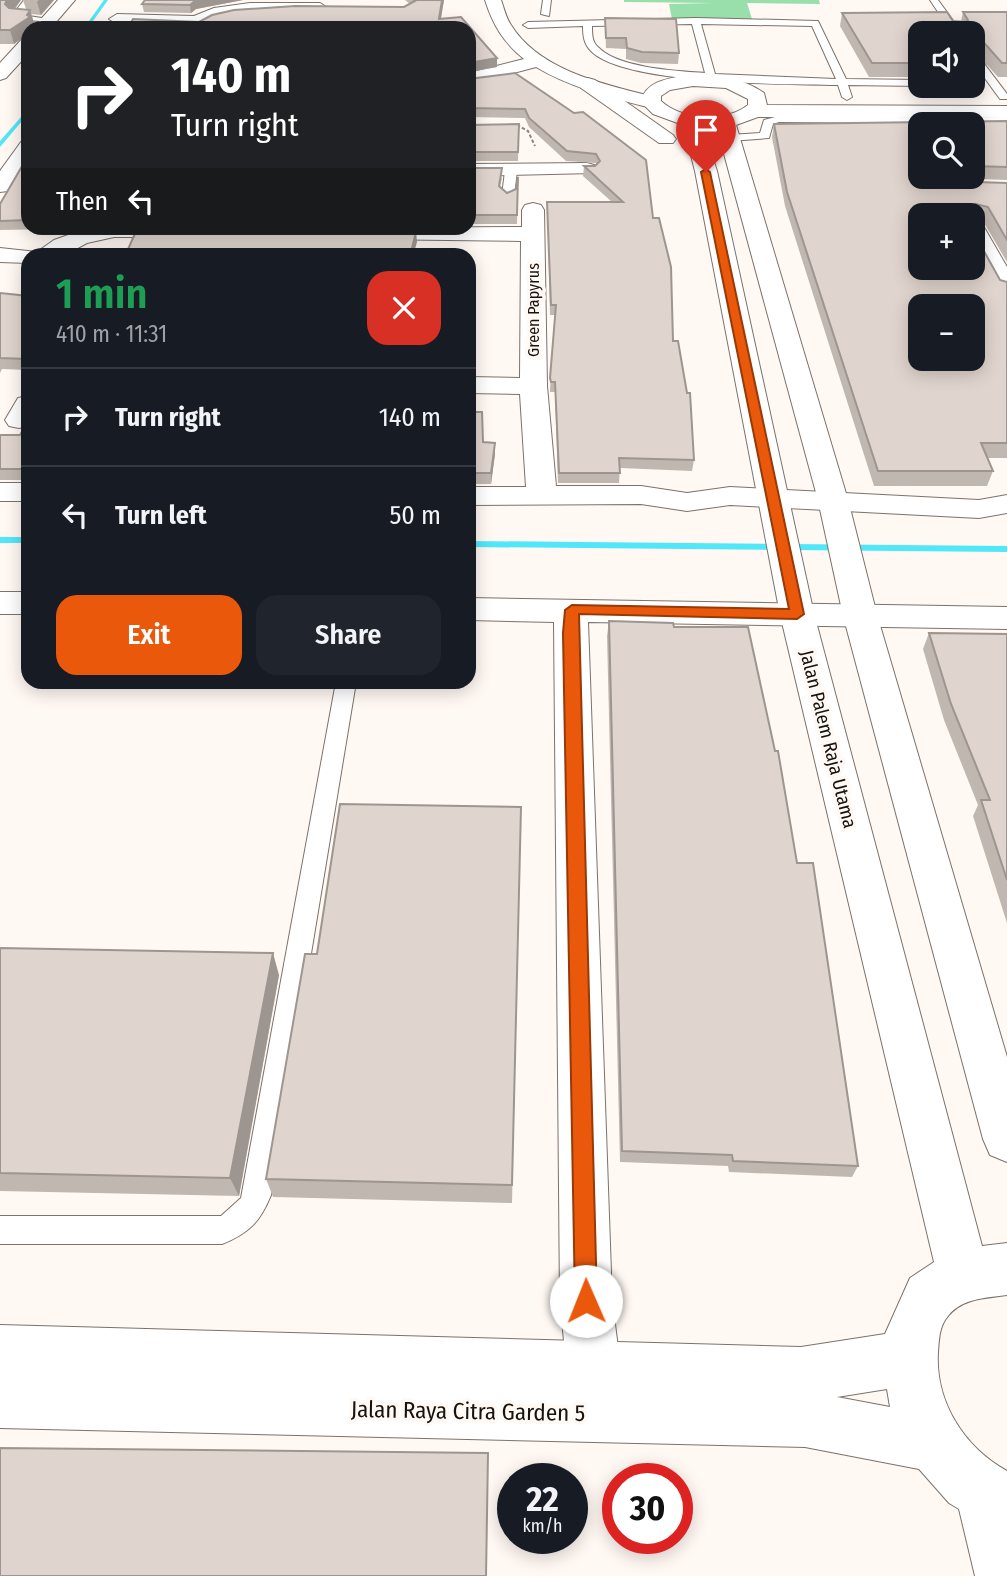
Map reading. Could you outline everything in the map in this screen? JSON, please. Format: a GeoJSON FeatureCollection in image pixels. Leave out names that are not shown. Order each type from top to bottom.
{"type":"FeatureCollection","features":[{"type":"Feature","properties":{"kind":"street"},"geometry":{"type":"LineString","coordinates":[[49,21],[68,0]]}},
{"type":"Feature","properties":{"kind":"street"},"geometry":{"type":"LineString","coordinates":[[116,21],[131,0]]}},
{"type":"Feature","properties":{"kind":"street"},"geometry":{"type":"LineString","coordinates":[[493,0],[503,29],[542,63],[587,84],[626,109],[706,172]]}},
{"type":"Feature","properties":{"kind":"street"},"geometry":{"type":"LineString","coordinates":[[199,21],[215,12],[244,4],[337,8]]}},
{"type":"Feature","properties":{"kind":"street"},"geometry":{"type":"LineString","coordinates":[[534,16],[547,45],[583,66],[655,95],[667,114],[727,130]]}},
{"type":"Feature","properties":{"kind":"street"},"geometry":{"type":"LineString","coordinates":[[0,74],[21,51]]}},
{"type":"Feature","properties":{"kind":"street"},"geometry":{"type":"LineString","coordinates":[[476,78],[512,74],[542,63]]}},
{"type":"Feature","properties":{"kind":"street"},"geometry":{"type":"LineString","coordinates":[[587,84],[655,95],[680,82],[713,81],[737,86],[755,104],[908,114]]}},
{"type":"Feature","properties":{"kind":"street"},"geometry":{"type":"LineString","coordinates":[[727,130],[755,104],[842,84],[1000,93]]}},
{"type":"Feature","properties":{"kind":"street"},"geometry":{"type":"LineString","coordinates":[[945,112],[1000,93]]}},
{"type":"Feature","properties":{"kind":"street","name":"Jalan Palem Raja Utama"},"geometry":{"type":"LineString","coordinates":[[691,120],[706,172],[793,596],[985,1270]]}},
{"type":"Feature","properties":{"kind":"street"},"geometry":{"type":"LineString","coordinates":[[727,130],[833,500],[860,615],[1007,1139]]}},
{"type":"Feature","properties":{"kind":"street"},"geometry":{"type":"LineString","coordinates":[[0,186],[21,156]]}},
{"type":"Feature","properties":{"kind":"street"},"geometry":{"type":"LineString","coordinates":[[476,170],[587,169]]}},
{"type":"Feature","properties":{"kind":"street","name":"Green Papyrus"},"geometry":{"type":"LineString","coordinates":[[476,225],[533,222],[533,386],[542,497]]}},
{"type":"Feature","properties":{"kind":"street"},"geometry":{"type":"LineString","coordinates":[[57,248],[88,235]]}},
{"type":"Feature","properties":{"kind":"street"},"geometry":{"type":"LineString","coordinates":[[985,249],[1007,288]]}},
{"type":"Feature","properties":{"kind":"street"},"geometry":{"type":"LineString","coordinates":[[0,255],[21,256]]}},
{"type":"Feature","properties":{"kind":"street"},"geometry":{"type":"LineString","coordinates":[[0,268],[21,268]]}},
{"type":"Feature","properties":{"kind":"street","name":"Green Papyrus"},"geometry":{"type":"LineString","coordinates":[[476,385],[533,386]]}},
{"type":"Feature","properties":{"kind":"street"},"geometry":{"type":"LineString","coordinates":[[0,492],[21,492]]}},
{"type":"Feature","properties":{"kind":"street"},"geometry":{"type":"LineString","coordinates":[[476,496],[641,495],[687,502],[730,496],[979,509],[1006,504]]}},
{"type":"Feature","properties":{"kind":"street"},"geometry":{"type":"LineString","coordinates":[[476,608],[572,610],[793,596],[860,615],[1007,618]]}},
{"type":"Feature","properties":{"kind":"street"},"geometry":{"type":"LineString","coordinates":[[0,603],[21,603]]}},
{"type":"Feature","properties":{"kind":"street"},"geometry":{"type":"LineString","coordinates":[[572,610],[570,633],[586,1301],[594,1371]]}},
{"type":"Feature","properties":{"kind":"street"},"geometry":{"type":"LineString","coordinates":[[985,1270],[938,1288],[919,1311],[908,1358],[917,1410],[933,1443],[958,1472],[997,1501],[1004,1576]]}},
{"type":"Feature","properties":{"kind":"street"},"geometry":{"type":"LineString","coordinates":[[0,1352],[801,1375],[908,1358]]}},
{"type":"Feature","properties":{"kind":"street","name":"Jalan Raya Citra Garden 5"},"geometry":{"type":"LineString","coordinates":[[0,1400],[805,1419],[933,1443]]}},
{"type":"Feature","properties":{"kind":"lane"},"geometry":{"type":"LineString","coordinates":[[29,0],[16,17],[33,21]]}},
{"type":"Feature","properties":{"kind":"lane"},"geometry":{"type":"LineString","coordinates":[[534,16],[547,0]]}},
{"type":"Feature","properties":{"kind":"lane"},"geometry":{"type":"LineString","coordinates":[[934,0],[949,21]]}},
{"type":"Feature","properties":{"kind":"lane"},"geometry":{"type":"LineString","coordinates":[[534,16],[815,23],[842,84]]}},
{"type":"Feature","properties":{"kind":"lane"},"geometry":{"type":"LineString","coordinates":[[534,16],[587,19]]}},
{"type":"Feature","properties":{"kind":"lane"},"geometry":{"type":"LineString","coordinates":[[587,19],[587,38],[597,53],[644,69],[785,82],[908,83]]}},
{"type":"Feature","properties":{"kind":"lane"},"geometry":{"type":"LineString","coordinates":[[696,21],[710,73]]}},
{"type":"Feature","properties":{"kind":"lane"},"geometry":{"type":"LineString","coordinates":[[985,72],[1000,93]]}},
{"type":"Feature","properties":{"kind":"lane"},"geometry":{"type":"LineString","coordinates":[[727,130],[765,136],[768,122],[779,119],[908,116]]}},
{"type":"Feature","properties":{"kind":"lane"},"geometry":{"type":"LineString","coordinates":[[985,120],[1007,121]]}},
{"type":"Feature","properties":{"kind":"lane"},"geometry":{"type":"LineString","coordinates":[[508,196],[511,171]]}},
{"type":"Feature","properties":{"kind":"lane"},"geometry":{"type":"LineString","coordinates":[[0,1230],[222,1230],[237,1224],[250,1212],[257,1195],[344,689]]}},
{"type":"Feature","properties":{"kind":"green space"},"geometry":{"type":"Polygon","coordinates":[[[624,0],[819,0],[820,4],[747,3],[752,19],[672,19],[669,4],[713,3],[624,0]]]}},
{"type":"Feature","properties":{"kind":"building"},"geometry":{"type":"Polygon","coordinates":[[[0,0],[7,0],[5,4],[9,8],[30,10],[27,15],[30,17],[10,30],[0,30],[0,0]]]}},
{"type":"Feature","properties":{"kind":"building"},"geometry":{"type":"Polygon","coordinates":[[[145,0],[202,0],[190,5],[142,4],[145,0]]]}},
{"type":"Feature","properties":{"kind":"building"},"geometry":{"type":"Polygon","coordinates":[[[442,0],[439,19],[461,17],[465,21],[201,21],[212,15],[234,10],[295,6],[404,7],[415,1],[442,0]]]}},
{"type":"Feature","properties":{"kind":"building"},"geometry":{"type":"Polygon","coordinates":[[[947,12],[953,21],[908,21],[908,63],[872,63],[842,13],[947,12]]]}},
{"type":"Feature","properties":{"kind":"building"},"geometry":{"type":"Polygon","coordinates":[[[963,12],[1007,12],[1007,63],[1002,63],[985,44],[985,21],[967,21],[963,12]]]}},
{"type":"Feature","properties":{"kind":"building"},"geometry":{"type":"Polygon","coordinates":[[[605,18],[676,19],[679,53],[642,52],[627,48],[626,38],[606,38],[605,18]]]}},
{"type":"Feature","properties":{"kind":"building"},"geometry":{"type":"Polygon","coordinates":[[[133,19],[177,21],[132,21],[133,19]]]}},
{"type":"Feature","properties":{"kind":"building"},"geometry":{"type":"Polygon","coordinates":[[[476,34],[497,58],[476,62],[476,34]]]}},
{"type":"Feature","properties":{"kind":"building"},"geometry":{"type":"Polygon","coordinates":[[[515,73],[574,113],[583,112],[646,160],[653,218],[659,218],[671,267],[673,341],[678,341],[687,393],[690,393],[694,460],[619,458],[620,473],[559,473],[555,382],[551,382],[550,378],[556,305],[551,305],[547,202],[623,202],[584,166],[595,166],[600,161],[596,154],[567,151],[529,118],[525,109],[476,108],[476,78],[515,73]]]}},
{"type":"Feature","properties":{"kind":"building"},"geometry":{"type":"Polygon","coordinates":[[[985,121],[1007,121],[1007,167],[985,166],[985,121]]]}},
{"type":"Feature","properties":{"kind":"building"},"geometry":{"type":"Polygon","coordinates":[[[908,122],[908,189],[985,189],[985,182],[1007,183],[1007,240],[985,203],[908,203],[908,280],[985,280],[985,253],[1000,280],[1007,282],[1007,443],[981,443],[993,471],[878,471],[787,192],[774,124],[908,122]]]}},
{"type":"Feature","properties":{"kind":"building"},"geometry":{"type":"Polygon","coordinates":[[[519,124],[518,152],[476,152],[476,125],[519,124]]]}},
{"type":"Feature","properties":{"kind":"building"},"geometry":{"type":"Polygon","coordinates":[[[21,168],[21,220],[0,221],[0,204],[21,168]]]}},
{"type":"Feature","properties":{"kind":"building"},"geometry":{"type":"Polygon","coordinates":[[[476,168],[502,168],[499,186],[507,193],[516,189],[518,177],[517,215],[476,215],[476,168]]]}},
{"type":"Feature","properties":{"kind":"building"},"geometry":{"type":"Polygon","coordinates":[[[134,235],[415,235],[412,248],[129,248],[134,235]]]}},
{"type":"Feature","properties":{"kind":"building"},"geometry":{"type":"Polygon","coordinates":[[[0,293],[21,295],[21,359],[0,358],[0,293]]]}},
{"type":"Feature","properties":{"kind":"building"},"geometry":{"type":"Polygon","coordinates":[[[476,412],[482,412],[483,442],[495,443],[491,473],[476,473],[476,412]]]}},
{"type":"Feature","properties":{"kind":"building"},"geometry":{"type":"Polygon","coordinates":[[[0,435],[20,435],[21,469],[0,469],[0,435]]]}},
{"type":"Feature","properties":{"kind":"building"},"geometry":{"type":"Polygon","coordinates":[[[609,621],[673,623],[674,627],[748,627],[775,751],[778,751],[797,863],[813,863],[858,1166],[733,1161],[732,1155],[622,1151],[609,621]]]}},
{"type":"Feature","properties":{"kind":"building"},"geometry":{"type":"Polygon","coordinates":[[[929,633],[1007,634],[1007,880],[981,800],[990,800],[951,704],[929,633]]]}},
{"type":"Feature","properties":{"kind":"building"},"geometry":{"type":"Polygon","coordinates":[[[340,804],[521,807],[512,1185],[266,1179],[305,954],[317,954],[340,804]]]}},
{"type":"Feature","properties":{"kind":"building"},"geometry":{"type":"Polygon","coordinates":[[[0,948],[273,953],[230,1178],[0,1173],[0,948]]]}},
{"type":"Feature","properties":{"kind":"building"},"geometry":{"type":"Polygon","coordinates":[[[0,1448],[488,1453],[486,1576],[0,1576],[0,1448]]]}},
{"type":"Feature","properties":{"kind":"waterway"},"geometry":{"type":"LineString","coordinates":[[91,21],[106,0]]}},
{"type":"Feature","properties":{"kind":"waterway"},"geometry":{"type":"LineString","coordinates":[[0,145],[21,120]]}},
{"type":"Feature","properties":{"kind":"waterway"},"geometry":{"type":"LineString","coordinates":[[0,540],[21,540]]}},
{"type":"Feature","properties":{"kind":"waterway"},"geometry":{"type":"LineString","coordinates":[[476,544],[1007,549]]}},
{"type":"Feature","properties":{"kind":"route"},"geometry":{"type":"LineString","coordinates":[[586,1301],[570,633],[572,610],[797,614],[706,172]]}}]}
